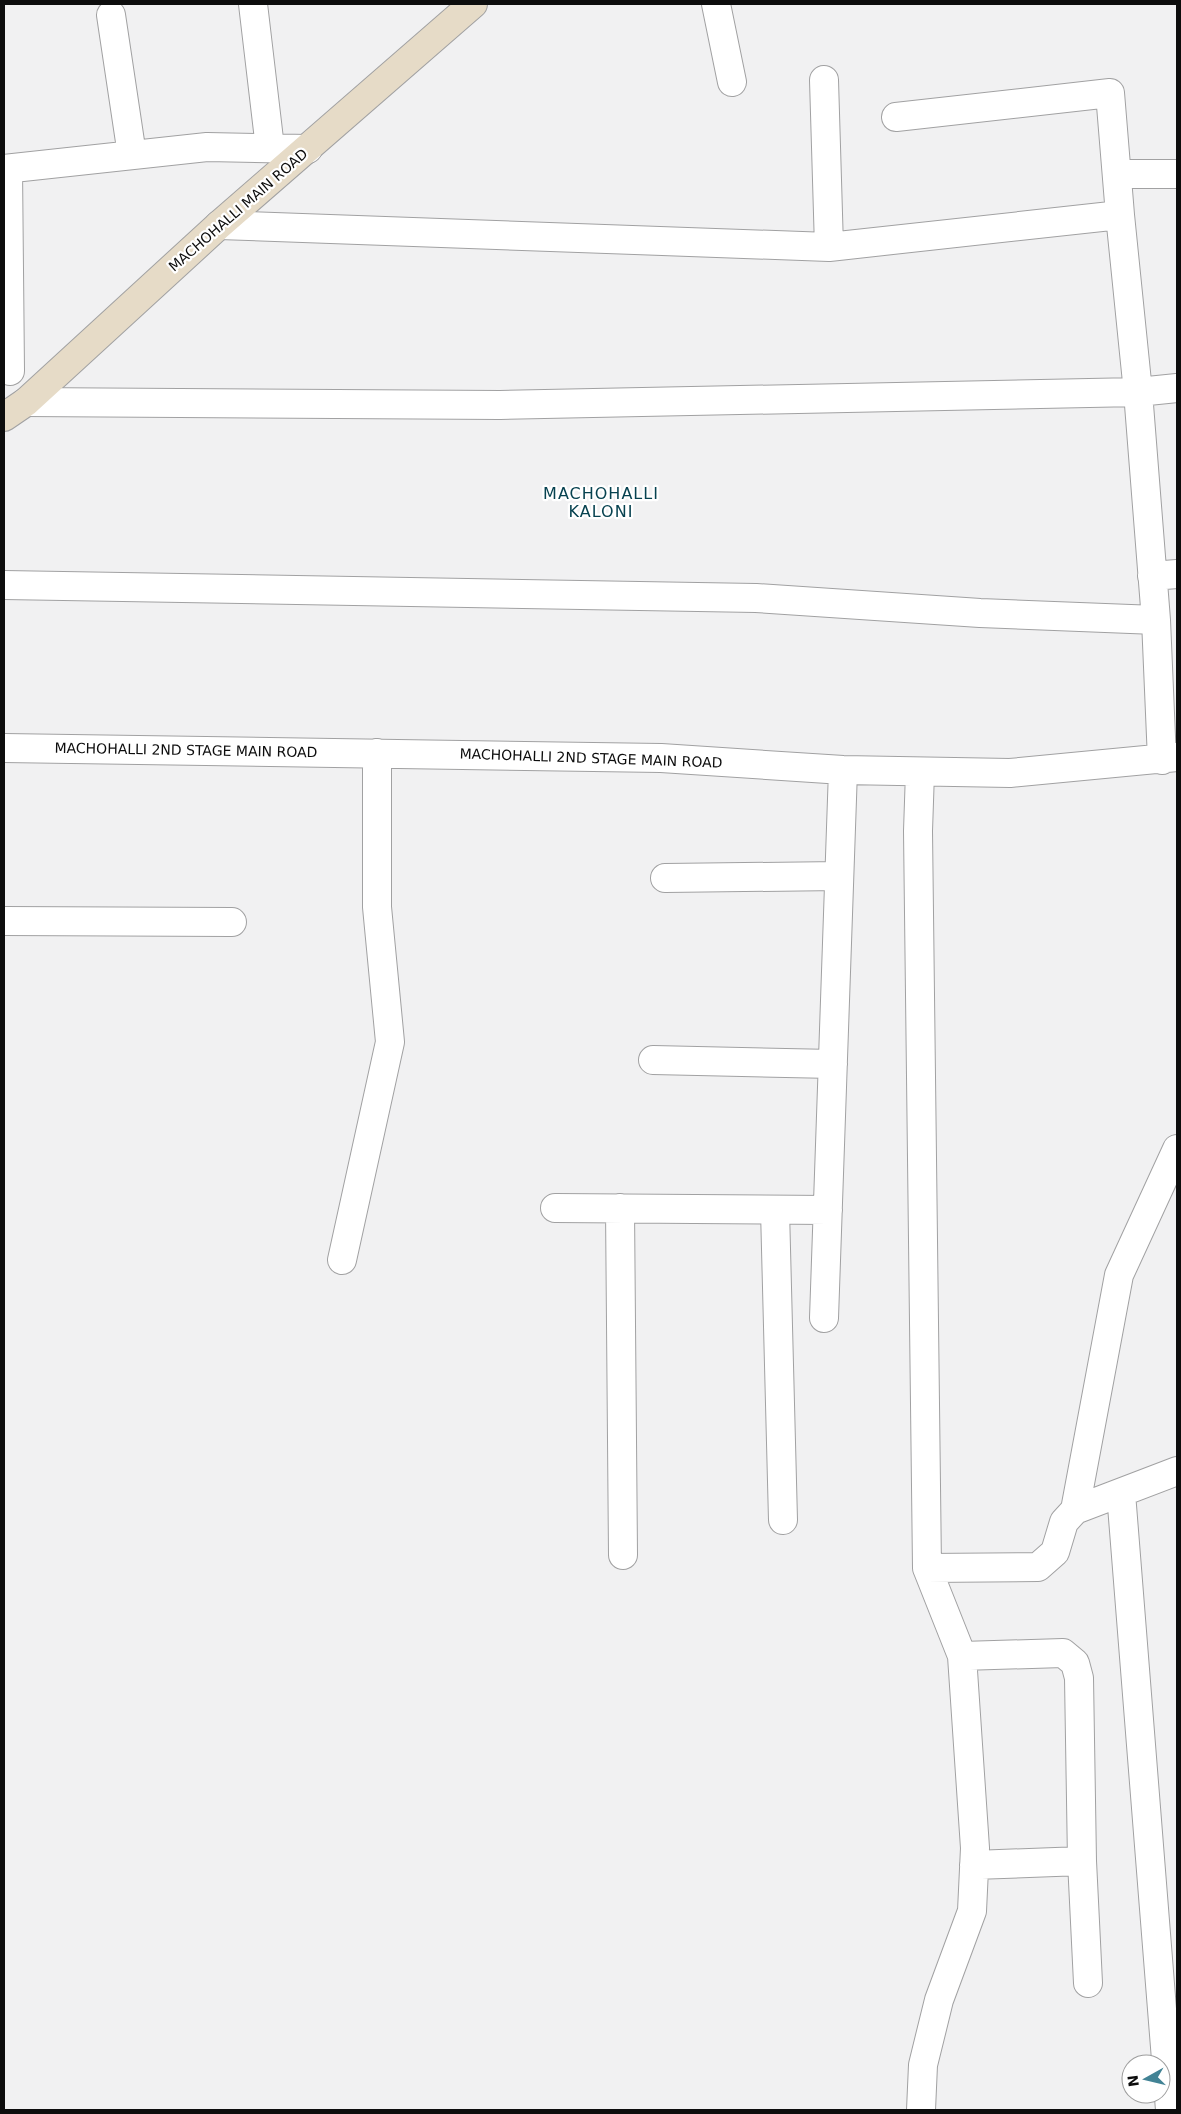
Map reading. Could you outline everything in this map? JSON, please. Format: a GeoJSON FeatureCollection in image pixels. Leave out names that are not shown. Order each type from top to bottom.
{"type":"FeatureCollection","features":[{"type":"Feature","properties":{"kind":"street"},"geometry":{"type":"LineString","coordinates":[[253,4],[270,148]]}},
{"type":"Feature","properties":{"kind":"street","name":"MACHOHALLI MAIN ROAD"},"geometry":{"type":"LineString","coordinates":[[15,409],[218,225],[474,4]]}},
{"type":"Feature","properties":{"kind":"street"},"geometry":{"type":"LineString","coordinates":[[716,4],[732,82]]}},
{"type":"Feature","properties":{"kind":"street"},"geometry":{"type":"LineString","coordinates":[[111,15],[132,155]]}},
{"type":"Feature","properties":{"kind":"street"},"geometry":{"type":"LineString","coordinates":[[824,80],[829,247]]}},
{"type":"Feature","properties":{"kind":"street"},"geometry":{"type":"LineString","coordinates":[[896,117],[1110,93],[1138,392],[1165,575],[1156,620],[1170,759]]}},
{"type":"Feature","properties":{"kind":"street"},"geometry":{"type":"LineString","coordinates":[[10,371],[6,169],[207,147],[308,149]]}},
{"type":"Feature","properties":{"kind":"street"},"geometry":{"type":"LineString","coordinates":[[1118,174],[1177,174]]}},
{"type":"Feature","properties":{"kind":"street"},"geometry":{"type":"LineString","coordinates":[[218,225],[829,247],[1120,215]]}},
{"type":"Feature","properties":{"kind":"street"},"geometry":{"type":"LineString","coordinates":[[15,409],[500,405],[1138,392],[1177,388]]}},
{"type":"Feature","properties":{"kind":"street"},"geometry":{"type":"LineString","coordinates":[[4,585],[756,598],[980,613],[1156,620]]}},
{"type":"Feature","properties":{"kind":"street","name":"MACHOHALLI 2ND STAGE MAIN ROAD"},"geometry":{"type":"LineString","coordinates":[[4,748],[660,758],[843,770],[1010,773],[1170,759]]}},
{"type":"Feature","properties":{"kind":"street"},"geometry":{"type":"LineString","coordinates":[[342,1260],[390,1042],[377,907],[377,753]]}},
{"type":"Feature","properties":{"kind":"street"},"geometry":{"type":"LineString","coordinates":[[824,1318],[843,770]]}},
{"type":"Feature","properties":{"kind":"street"},"geometry":{"type":"LineString","coordinates":[[920,772],[918,832],[927,1568],[962,1656],[975,1848],[972,1911],[939,2000],[923,2065],[921,2110]]}},
{"type":"Feature","properties":{"kind":"street"},"geometry":{"type":"LineString","coordinates":[[665,878],[839,876]]}},
{"type":"Feature","properties":{"kind":"street"},"geometry":{"type":"LineString","coordinates":[[4,921],[232,922]]}},
{"type":"Feature","properties":{"kind":"street"},"geometry":{"type":"LineString","coordinates":[[653,1060],[833,1064]]}},
{"type":"Feature","properties":{"kind":"street"},"geometry":{"type":"LineString","coordinates":[[1075,1510],[1118,1275],[1177,1149]]}},
{"type":"Feature","properties":{"kind":"street"},"geometry":{"type":"LineString","coordinates":[[555,1208],[828,1210]]}},
{"type":"Feature","properties":{"kind":"street"},"geometry":{"type":"LineString","coordinates":[[620,1208],[623,1555]]}},
{"type":"Feature","properties":{"kind":"street"},"geometry":{"type":"LineString","coordinates":[[775,1210],[782,1520]]}},
{"type":"Feature","properties":{"kind":"street"},"geometry":{"type":"LineString","coordinates":[[927,1568],[1038,1567],[1055,1552],[1064,1522],[1075,1510],[1177,1471]]}},
{"type":"Feature","properties":{"kind":"street"},"geometry":{"type":"LineString","coordinates":[[1121,1493],[1170,2110]]}},
{"type":"Feature","properties":{"kind":"street"},"geometry":{"type":"LineString","coordinates":[[962,1656],[1063,1653],[1075,1663],[1078,1678],[1082,1861],[1088,1984]]}},
{"type":"Feature","properties":{"kind":"street"},"geometry":{"type":"LineString","coordinates":[[974,1865],[1082,1861]]}},
{"type":"Feature","properties":{"kind":"district","name":"MACHOHALLI KALONI"},"geometry":{"type":"Point","coordinates":[601,502]}}]}
